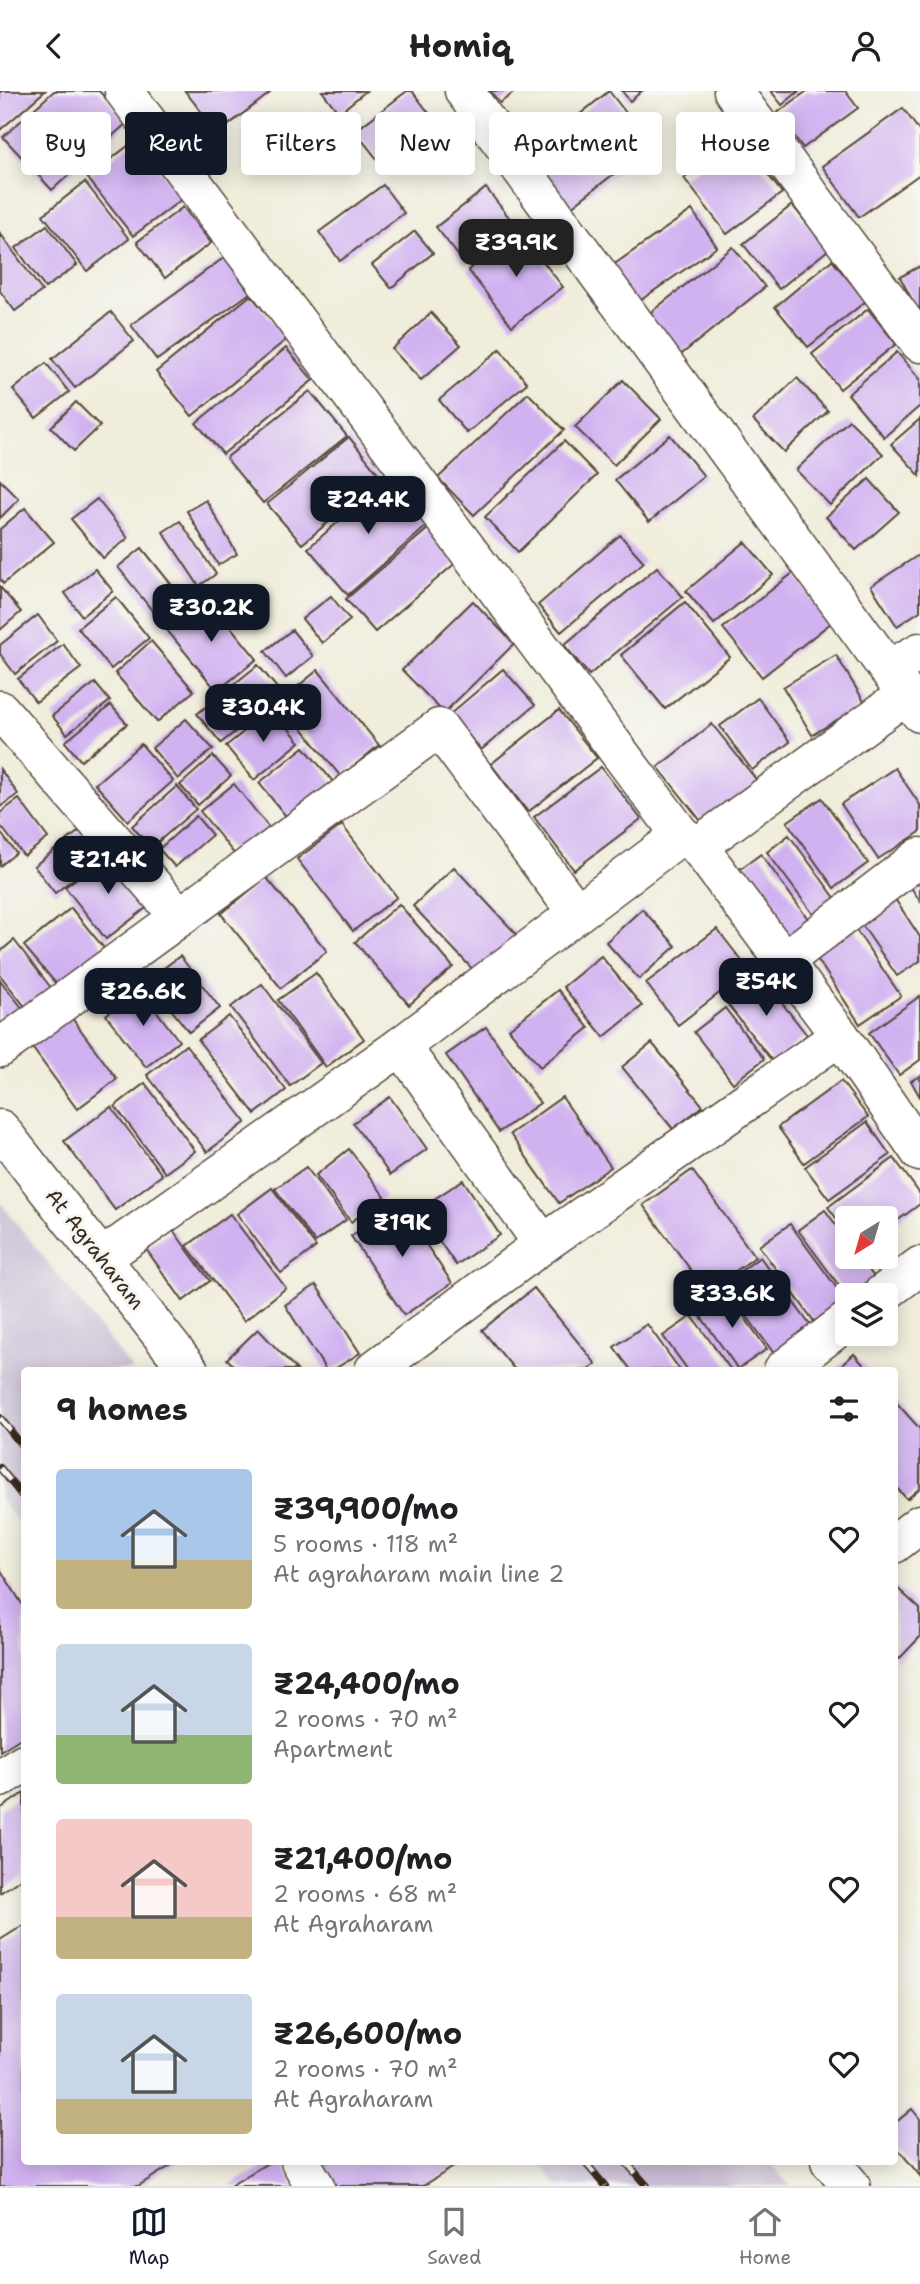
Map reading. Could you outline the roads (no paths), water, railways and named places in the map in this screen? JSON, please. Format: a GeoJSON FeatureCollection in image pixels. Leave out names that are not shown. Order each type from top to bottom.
{"type":"FeatureCollection","features":[{"type":"Feature","properties":{"kind":"street"},"geometry":{"type":"LineString","coordinates":[[124,91],[690,841],[784,961],[840,1036],[920,1152]]}},
{"type":"Feature","properties":{"kind":"street"},"geometry":{"type":"LineString","coordinates":[[103,1257],[401,1046],[577,913],[690,841],[909,682],[464,91]]}},
{"type":"Feature","properties":{"kind":"street"},"geometry":{"type":"LineString","coordinates":[[733,91],[920,343]]}},
{"type":"Feature","properties":{"kind":"street"},"geometry":{"type":"LineString","coordinates":[[0,710],[179,916]]}},
{"type":"Feature","properties":{"kind":"street"},"geometry":{"type":"LineString","coordinates":[[0,1048],[439,727],[577,913]]}},
{"type":"Feature","properties":{"kind":"street"},"geometry":{"type":"LineString","coordinates":[[784,961],[920,857]]}},
{"type":"Feature","properties":{"kind":"street"},"geometry":{"type":"LineString","coordinates":[[378,1367],[543,1244],[840,1036]]}},
{"type":"Feature","properties":{"kind":"street"},"geometry":{"type":"LineString","coordinates":[[401,1046],[543,1244]]}},
{"type":"Feature","properties":{"kind":"street","name":"At Agraharam"},"geometry":{"type":"LineString","coordinates":[[0,1129],[187,1367]]}},
{"type":"Feature","properties":{"kind":"street"},"geometry":{"type":"LineString","coordinates":[[897,1283],[920,1266]]}},
{"type":"Feature","properties":{"kind":"street"},"geometry":{"type":"LineString","coordinates":[[787,1367],[835,1330]]}},
{"type":"Feature","properties":{"kind":"street"},"geometry":{"type":"LineString","coordinates":[[898,1541],[920,1524]]}},
{"type":"Feature","properties":{"kind":"street"},"geometry":{"type":"LineString","coordinates":[[0,1778],[21,1765]]}},
{"type":"Feature","properties":{"kind":"street"},"geometry":{"type":"LineString","coordinates":[[302,2165],[315,2186]]}},
{"type":"Feature","properties":{"kind":"street"},"geometry":{"type":"LineString","coordinates":[[833,2165],[851,2186]]}},
{"type":"Feature","properties":{"kind":"railway"},"geometry":{"type":"LineString","coordinates":[[0,1418],[21,1444]]}},
{"type":"Feature","properties":{"kind":"railway"},"geometry":{"type":"LineString","coordinates":[[0,1468],[21,1494]]}},
{"type":"Feature","properties":{"kind":"railway"},"geometry":{"type":"LineString","coordinates":[[587,2165],[605,2186]]}},
{"type":"Feature","properties":{"kind":"railway"},"geometry":{"type":"LineString","coordinates":[[629,2165],[647,2186]]}}]}
